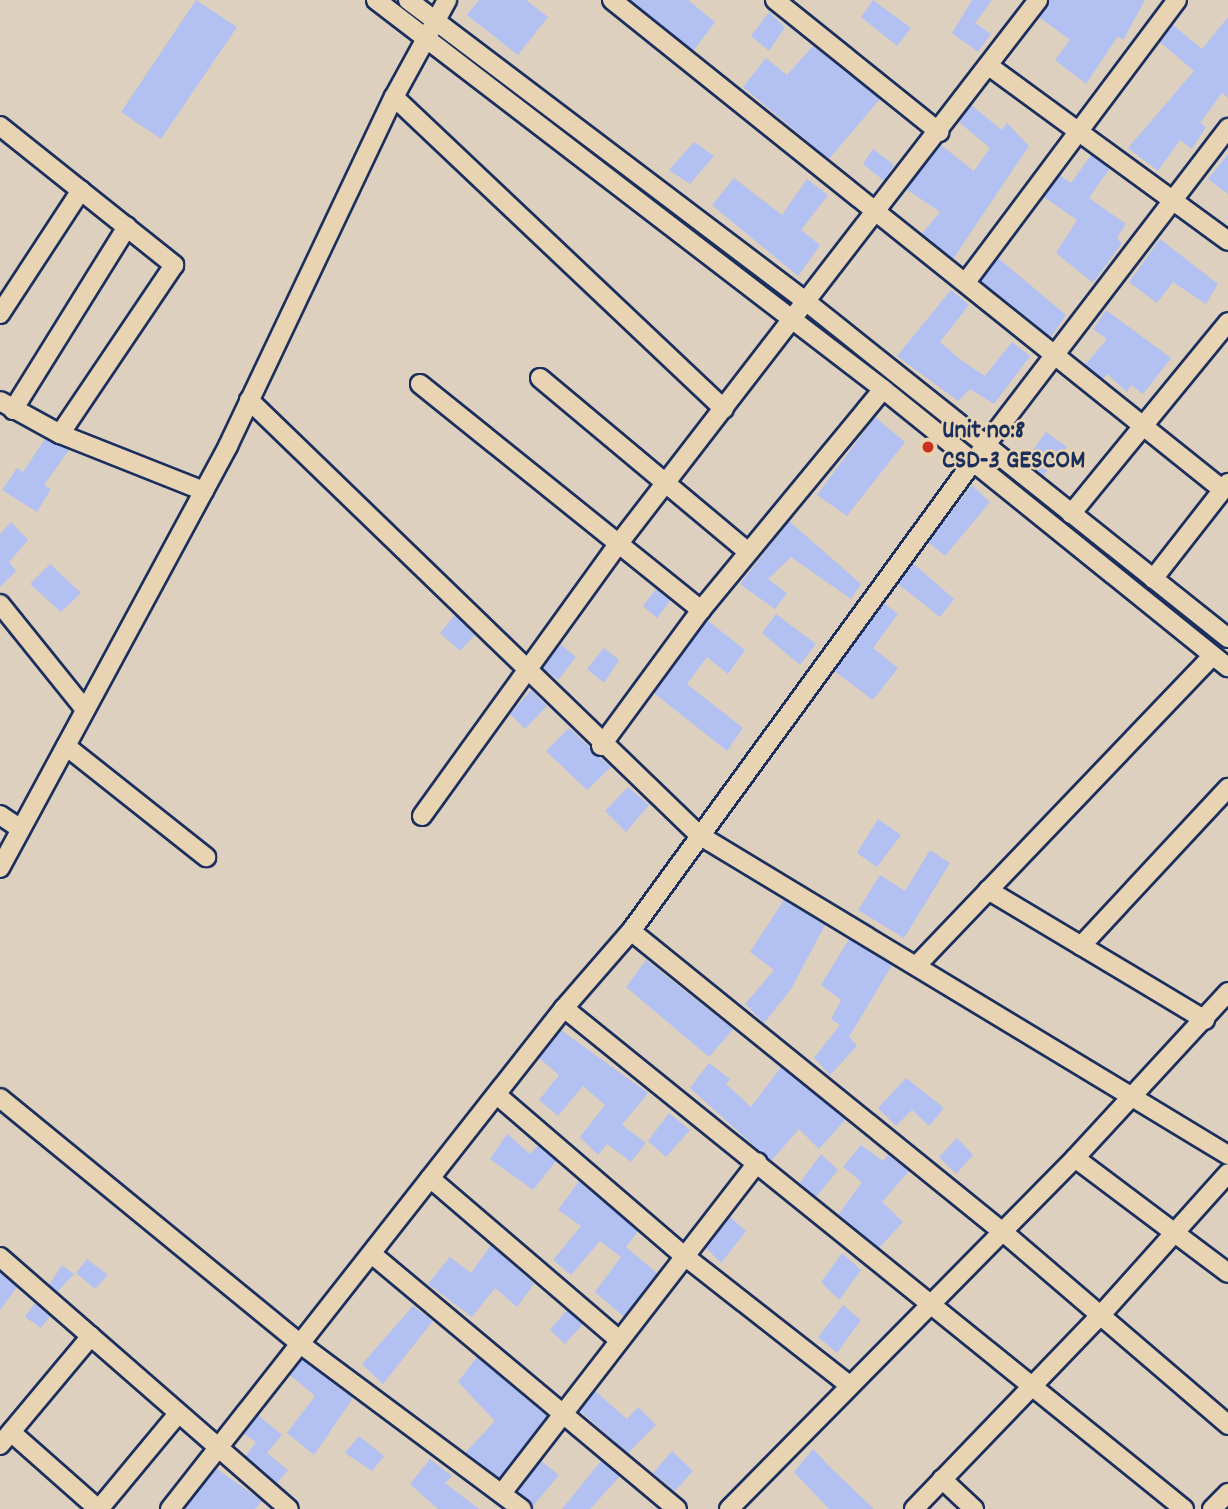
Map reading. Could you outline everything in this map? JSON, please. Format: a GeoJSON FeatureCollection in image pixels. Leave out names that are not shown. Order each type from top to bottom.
{"type":"FeatureCollection","features":[{"type":"Feature","properties":{"kind":"street"},"geometry":{"type":"LineString","coordinates":[[376,0],[883,388],[972,463],[1228,667]]}},
{"type":"Feature","properties":{"kind":"street"},"geometry":{"type":"LineString","coordinates":[[408,0],[808,303],[1228,638]]}},
{"type":"Feature","properties":{"kind":"street"},"geometry":{"type":"LineString","coordinates":[[0,868],[84,708],[204,491],[432,19],[447,0]]}},
{"type":"Feature","properties":{"kind":"street"},"geometry":{"type":"LineString","coordinates":[[612,0],[876,213],[966,282],[1140,426],[1225,487],[1153,579]]}},
{"type":"Feature","properties":{"kind":"street"},"geometry":{"type":"LineString","coordinates":[[775,0],[939,132]]}},
{"type":"Feature","properties":{"kind":"street"},"geometry":{"type":"LineString","coordinates":[[422,816],[616,547],[795,320],[1038,0]]}},
{"type":"Feature","properties":{"kind":"street"},"geometry":{"type":"LineString","coordinates":[[966,282],[1079,135],[1177,0]]}},
{"type":"Feature","properties":{"kind":"street"},"geometry":{"type":"LineString","coordinates":[[989,66],[1079,135],[1175,199],[1228,241]]}},
{"type":"Feature","properties":{"kind":"street"},"geometry":{"type":"LineString","coordinates":[[394,97],[724,409]]}},
{"type":"Feature","properties":{"kind":"street"},"geometry":{"type":"LineString","coordinates":[[0,126],[174,265],[60,434]]}},
{"type":"Feature","properties":{"kind":"street"},"geometry":{"type":"LineString","coordinates":[[170,1509],[215,1446],[303,1346],[430,1178],[564,1008],[631,931],[972,463],[1228,128]]}},
{"type":"Feature","properties":{"kind":"street"},"geometry":{"type":"LineString","coordinates":[[0,314],[81,190]]}},
{"type":"Feature","properties":{"kind":"street"},"geometry":{"type":"LineString","coordinates":[[127,227],[7,406],[60,434],[204,491]]}},
{"type":"Feature","properties":{"kind":"street"},"geometry":{"type":"LineString","coordinates":[[1070,514],[1228,322]]}},
{"type":"Feature","properties":{"kind":"street"},"geometry":{"type":"LineString","coordinates":[[540,378],[664,485],[748,552]]}},
{"type":"Feature","properties":{"kind":"street"},"geometry":{"type":"LineString","coordinates":[[419,384],[616,547],[701,610]]}},
{"type":"Feature","properties":{"kind":"street"},"geometry":{"type":"LineString","coordinates":[[601,746],[701,610],[883,388]]}},
{"type":"Feature","properties":{"kind":"street"},"geometry":{"type":"LineString","coordinates":[[250,400],[527,668],[601,746],[699,835],[1228,1155]]}},
{"type":"Feature","properties":{"kind":"street"},"geometry":{"type":"LineString","coordinates":[[0,604],[84,708]]}},
{"type":"Feature","properties":{"kind":"street"},"geometry":{"type":"LineString","coordinates":[[916,966],[1212,656]]}},
{"type":"Feature","properties":{"kind":"street"},"geometry":{"type":"LineString","coordinates":[[66,746],[206,857]]}},
{"type":"Feature","properties":{"kind":"street"},"geometry":{"type":"LineString","coordinates":[[1081,946],[1228,788]]}},
{"type":"Feature","properties":{"kind":"street"},"geometry":{"type":"LineString","coordinates":[[0,815],[21,829]]}},
{"type":"Feature","properties":{"kind":"street"},"geometry":{"type":"LineString","coordinates":[[988,890],[1205,1020]]}},
{"type":"Feature","properties":{"kind":"street"},"geometry":{"type":"LineString","coordinates":[[631,931],[1002,1231],[1228,1425]]}},
{"type":"Feature","properties":{"kind":"street"},"geometry":{"type":"LineString","coordinates":[[736,1507],[848,1384],[1135,1098],[1228,992]]}},
{"type":"Feature","properties":{"kind":"street"},"geometry":{"type":"LineString","coordinates":[[564,1008],[1035,1384],[1184,1509]]}},
{"type":"Feature","properties":{"kind":"street"},"geometry":{"type":"LineString","coordinates":[[497,1095],[682,1254],[848,1384]]}},
{"type":"Feature","properties":{"kind":"street"},"geometry":{"type":"LineString","coordinates":[[0,1098],[303,1346],[522,1509]]}},
{"type":"Feature","properties":{"kind":"street"},"geometry":{"type":"LineString","coordinates":[[1075,1158],[1178,1232],[1228,1273]]}},
{"type":"Feature","properties":{"kind":"street"},"geometry":{"type":"LineString","coordinates":[[502,1493],[682,1254],[758,1162]]}},
{"type":"Feature","properties":{"kind":"street"},"geometry":{"type":"LineString","coordinates":[[914,1509],[1099,1317],[1178,1232],[1228,1173]]}},
{"type":"Feature","properties":{"kind":"street"},"geometry":{"type":"LineString","coordinates":[[430,1178],[618,1339]]}},
{"type":"Feature","properties":{"kind":"street"},"geometry":{"type":"LineString","coordinates":[[373,1255],[677,1509]]}},
{"type":"Feature","properties":{"kind":"street"},"geometry":{"type":"LineString","coordinates":[[0,1257],[289,1509]]}},
{"type":"Feature","properties":{"kind":"street"},"geometry":{"type":"LineString","coordinates":[[91,1336],[5,1438],[99,1509],[178,1414]]}},
{"type":"Feature","properties":{"kind":"street"},"geometry":{"type":"LineString","coordinates":[[943,1479],[974,1509]]}},
{"type":"Feature","properties":{"kind":"street"},"geometry":{"type":"LineString","coordinates":[[1212,1509],[1228,1493]]}},
{"type":"Feature","properties":{"kind":"building"},"geometry":{"type":"Polygon","coordinates":[[[196,0],[237,27],[161,139],[121,112],[196,0]]]}},
{"type":"Feature","properties":{"kind":"building"},"geometry":{"type":"Polygon","coordinates":[[[479,0],[526,0],[548,17],[518,55],[467,15],[479,0]]]}},
{"type":"Feature","properties":{"kind":"building"},"geometry":{"type":"Polygon","coordinates":[[[630,0],[688,0],[715,22],[693,51],[630,0]]]}},
{"type":"Feature","properties":{"kind":"building"},"geometry":{"type":"Polygon","coordinates":[[[873,0],[911,28],[897,46],[861,17],[873,0]]]}},
{"type":"Feature","properties":{"kind":"building"},"geometry":{"type":"Polygon","coordinates":[[[972,0],[992,0],[975,23],[991,34],[978,52],[952,33],[972,0]]]}},
{"type":"Feature","properties":{"kind":"building"},"geometry":{"type":"Polygon","coordinates":[[[1049,0],[1145,0],[1123,40],[1118,36],[1086,84],[1055,60],[1070,40],[1039,17],[1049,0]]]}},
{"type":"Feature","properties":{"kind":"building"},"geometry":{"type":"Polygon","coordinates":[[[769,12],[785,27],[769,51],[751,36],[769,12]]]}},
{"type":"Feature","properties":{"kind":"building"},"geometry":{"type":"Polygon","coordinates":[[[1228,17],[1228,98],[1222,93],[1200,123],[1206,127],[1192,149],[1180,140],[1158,171],[1128,148],[1194,71],[1160,42],[1173,25],[1202,49],[1228,17]]]}},
{"type":"Feature","properties":{"kind":"building"},"geometry":{"type":"Polygon","coordinates":[[[813,46],[880,99],[829,159],[743,87],[766,58],[787,75],[813,46]]]}},
{"type":"Feature","properties":{"kind":"building"},"geometry":{"type":"Polygon","coordinates":[[[971,105],[1002,130],[1007,123],[1029,146],[953,259],[922,234],[940,212],[906,189],[941,145],[974,171],[990,148],[959,122],[971,105]]]}},
{"type":"Feature","properties":{"kind":"building"},"geometry":{"type":"Polygon","coordinates":[[[694,142],[714,156],[690,184],[669,170],[694,142]]]}},
{"type":"Feature","properties":{"kind":"building"},"geometry":{"type":"Polygon","coordinates":[[[873,149],[894,165],[884,181],[863,164],[873,149]]]}},
{"type":"Feature","properties":{"kind":"building"},"geometry":{"type":"Polygon","coordinates":[[[1228,154],[1228,194],[1208,179],[1228,154]]]}},
{"type":"Feature","properties":{"kind":"building"},"geometry":{"type":"Polygon","coordinates":[[[1091,155],[1110,168],[1089,198],[1126,224],[1117,238],[1122,243],[1093,283],[1056,253],[1077,220],[1044,197],[1060,175],[1071,183],[1091,155]]]}},
{"type":"Feature","properties":{"kind":"building"},"geometry":{"type":"Polygon","coordinates":[[[734,178],[782,215],[807,179],[828,195],[801,230],[820,245],[798,276],[712,205],[734,178]]]}},
{"type":"Feature","properties":{"kind":"building"},"geometry":{"type":"Polygon","coordinates":[[[1160,239],[1218,284],[1206,304],[1173,282],[1157,303],[1129,282],[1160,239]]]}},
{"type":"Feature","properties":{"kind":"building"},"geometry":{"type":"Polygon","coordinates":[[[998,258],[1066,315],[1051,337],[981,281],[998,258]]]}},
{"type":"Feature","properties":{"kind":"building"},"geometry":{"type":"Polygon","coordinates":[[[951,290],[969,305],[940,342],[962,361],[985,376],[1012,342],[1030,356],[994,404],[970,389],[958,401],[897,356],[951,290]]]}},
{"type":"Feature","properties":{"kind":"building"},"geometry":{"type":"Polygon","coordinates":[[[1106,310],[1171,358],[1143,394],[1131,385],[1127,392],[1107,374],[1103,379],[1085,365],[1107,339],[1093,329],[1106,310]]]}},
{"type":"Feature","properties":{"kind":"building"},"geometry":{"type":"Polygon","coordinates":[[[875,417],[905,442],[847,516],[817,495],[875,417]]]}},
{"type":"Feature","properties":{"kind":"building"},"geometry":{"type":"Polygon","coordinates":[[[1046,432],[1067,447],[1043,476],[1025,461],[1046,432]]]}},
{"type":"Feature","properties":{"kind":"building"},"geometry":{"type":"Polygon","coordinates":[[[45,439],[69,450],[44,485],[51,489],[37,512],[2,490],[17,468],[23,472],[45,439]]]}},
{"type":"Feature","properties":{"kind":"building"},"geometry":{"type":"Polygon","coordinates":[[[972,485],[990,502],[945,556],[928,542],[972,485]]]}},
{"type":"Feature","properties":{"kind":"building"},"geometry":{"type":"Polygon","coordinates":[[[789,521],[861,584],[851,599],[791,557],[768,579],[787,593],[775,609],[740,584],[789,521]]]}},
{"type":"Feature","properties":{"kind":"building"},"geometry":{"type":"Polygon","coordinates":[[[11,522],[28,540],[9,562],[16,571],[0,587],[0,534],[11,522]]]}},
{"type":"Feature","properties":{"kind":"building"},"geometry":{"type":"Polygon","coordinates":[[[913,563],[954,599],[940,617],[898,584],[913,563]]]}},
{"type":"Feature","properties":{"kind":"building"},"geometry":{"type":"Polygon","coordinates":[[[50,564],[81,593],[61,612],[30,584],[50,564]]]}},
{"type":"Feature","properties":{"kind":"building"},"geometry":{"type":"Polygon","coordinates":[[[656,589],[671,600],[657,618],[643,606],[656,589]]]}},
{"type":"Feature","properties":{"kind":"building"},"geometry":{"type":"Polygon","coordinates":[[[884,603],[898,614],[873,648],[898,668],[873,700],[834,671],[884,603]]]}},
{"type":"Feature","properties":{"kind":"building"},"geometry":{"type":"Polygon","coordinates":[[[776,614],[816,644],[800,665],[762,633],[776,614]]]}},
{"type":"Feature","properties":{"kind":"building"},"geometry":{"type":"Polygon","coordinates":[[[455,615],[475,635],[460,651],[440,633],[455,615]]]}},
{"type":"Feature","properties":{"kind":"building"},"geometry":{"type":"Polygon","coordinates":[[[707,620],[745,650],[728,674],[707,657],[687,684],[743,728],[727,751],[654,693],[707,620]]]}},
{"type":"Feature","properties":{"kind":"building"},"geometry":{"type":"Polygon","coordinates":[[[560,644],[576,657],[558,680],[543,668],[560,644]]]}},
{"type":"Feature","properties":{"kind":"building"},"geometry":{"type":"Polygon","coordinates":[[[604,648],[619,660],[604,683],[587,669],[604,648]]]}},
{"type":"Feature","properties":{"kind":"building"},"geometry":{"type":"Polygon","coordinates":[[[531,690],[547,706],[525,729],[510,714],[531,690]]]}},
{"type":"Feature","properties":{"kind":"building"},"geometry":{"type":"Polygon","coordinates":[[[569,728],[611,767],[587,790],[546,751],[569,728]]]}},
{"type":"Feature","properties":{"kind":"building"},"geometry":{"type":"Polygon","coordinates":[[[628,787],[649,805],[626,832],[605,811],[628,787]]]}},
{"type":"Feature","properties":{"kind":"building"},"geometry":{"type":"Polygon","coordinates":[[[878,819],[901,835],[877,867],[857,853],[878,819]]]}},
{"type":"Feature","properties":{"kind":"building"},"geometry":{"type":"Polygon","coordinates":[[[930,850],[950,863],[904,938],[858,910],[880,875],[905,891],[930,850]]]}},
{"type":"Feature","properties":{"kind":"building"},"geometry":{"type":"Polygon","coordinates":[[[784,900],[825,925],[791,989],[764,1023],[745,1004],[774,970],[750,952],[784,900]]]}},
{"type":"Feature","properties":{"kind":"building"},"geometry":{"type":"Polygon","coordinates":[[[849,939],[892,965],[849,1037],[857,1046],[830,1075],[814,1058],[840,1025],[831,1019],[841,1000],[821,985],[849,939]]]}},
{"type":"Feature","properties":{"kind":"building"},"geometry":{"type":"Polygon","coordinates":[[[646,960],[733,1029],[709,1057],[626,987],[646,960]]]}},
{"type":"Feature","properties":{"kind":"building"},"geometry":{"type":"Polygon","coordinates":[[[561,1030],[648,1093],[622,1125],[646,1143],[631,1162],[607,1144],[598,1155],[580,1137],[605,1105],[583,1086],[558,1116],[539,1100],[559,1075],[539,1058],[561,1030]]]}},
{"type":"Feature","properties":{"kind":"building"},"geometry":{"type":"Polygon","coordinates":[[[709,1063],[730,1079],[726,1084],[751,1107],[781,1067],[846,1119],[819,1149],[799,1129],[771,1161],[690,1088],[709,1063]]]}},
{"type":"Feature","properties":{"kind":"building"},"geometry":{"type":"Polygon","coordinates":[[[906,1078],[944,1108],[929,1126],[912,1110],[896,1126],[878,1108],[906,1078]]]}},
{"type":"Feature","properties":{"kind":"building"},"geometry":{"type":"Polygon","coordinates":[[[669,1113],[690,1130],[666,1157],[648,1141],[669,1113]]]}},
{"type":"Feature","properties":{"kind":"building"},"geometry":{"type":"Polygon","coordinates":[[[507,1134],[530,1154],[538,1145],[556,1161],[533,1190],[490,1159],[507,1134]]]}},
{"type":"Feature","properties":{"kind":"building"},"geometry":{"type":"Polygon","coordinates":[[[957,1138],[973,1155],[956,1174],[939,1157],[957,1138]]]}},
{"type":"Feature","properties":{"kind":"building"},"geometry":{"type":"Polygon","coordinates":[[[861,1145],[883,1161],[888,1155],[909,1171],[882,1202],[903,1222],[879,1248],[838,1215],[862,1182],[843,1167],[861,1145]]]}},
{"type":"Feature","properties":{"kind":"building"},"geometry":{"type":"Polygon","coordinates":[[[821,1154],[838,1170],[816,1197],[800,1183],[821,1154]]]}},
{"type":"Feature","properties":{"kind":"building"},"geometry":{"type":"Polygon","coordinates":[[[579,1181],[638,1231],[626,1247],[657,1273],[624,1317],[595,1292],[621,1257],[600,1241],[571,1275],[553,1260],[581,1226],[558,1210],[579,1181]]]}},
{"type":"Feature","properties":{"kind":"building"},"geometry":{"type":"Polygon","coordinates":[[[730,1217],[746,1231],[721,1263],[706,1248],[730,1217]]]}},
{"type":"Feature","properties":{"kind":"building"},"geometry":{"type":"Polygon","coordinates":[[[491,1245],[534,1284],[517,1307],[495,1288],[472,1317],[428,1284],[450,1257],[471,1273],[491,1245]]]}},
{"type":"Feature","properties":{"kind":"building"},"geometry":{"type":"Polygon","coordinates":[[[842,1253],[861,1270],[839,1300],[821,1282],[842,1253]]]}},
{"type":"Feature","properties":{"kind":"building"},"geometry":{"type":"Polygon","coordinates":[[[87,1259],[108,1275],[95,1289],[76,1273],[87,1259]]]}},
{"type":"Feature","properties":{"kind":"building"},"geometry":{"type":"Polygon","coordinates":[[[62,1265],[74,1274],[57,1292],[49,1285],[62,1265]]]}},
{"type":"Feature","properties":{"kind":"building"},"geometry":{"type":"Polygon","coordinates":[[[0,1272],[17,1287],[0,1310],[0,1272]]]}},
{"type":"Feature","properties":{"kind":"building"},"geometry":{"type":"Polygon","coordinates":[[[35,1303],[50,1316],[41,1328],[25,1317],[35,1303]]]}},
{"type":"Feature","properties":{"kind":"building"},"geometry":{"type":"Polygon","coordinates":[[[843,1305],[861,1320],[837,1353],[818,1337],[843,1305]]]}},
{"type":"Feature","properties":{"kind":"building"},"geometry":{"type":"Polygon","coordinates":[[[413,1306],[433,1321],[383,1384],[362,1364],[413,1306]]]}},
{"type":"Feature","properties":{"kind":"building"},"geometry":{"type":"Polygon","coordinates":[[[567,1310],[583,1324],[565,1344],[550,1330],[567,1310]]]}},
{"type":"Feature","properties":{"kind":"building"},"geometry":{"type":"Polygon","coordinates":[[[477,1357],[547,1416],[499,1478],[465,1453],[495,1421],[458,1382],[477,1357]]]}},
{"type":"Feature","properties":{"kind":"building"},"geometry":{"type":"Polygon","coordinates":[[[302,1359],[353,1398],[314,1455],[287,1433],[315,1396],[290,1375],[302,1359]]]}},
{"type":"Feature","properties":{"kind":"building"},"geometry":{"type":"Polygon","coordinates":[[[595,1391],[627,1419],[638,1407],[656,1425],[628,1453],[580,1411],[595,1391]]]}},
{"type":"Feature","properties":{"kind":"building"},"geometry":{"type":"Polygon","coordinates":[[[258,1415],[282,1435],[267,1453],[288,1470],[277,1483],[246,1456],[256,1442],[244,1434],[258,1415]]]}},
{"type":"Feature","properties":{"kind":"building"},"geometry":{"type":"Polygon","coordinates":[[[359,1436],[384,1456],[372,1471],[345,1453],[359,1436]]]}},
{"type":"Feature","properties":{"kind":"building"},"geometry":{"type":"Polygon","coordinates":[[[813,1449],[874,1509],[829,1509],[794,1472],[813,1449]]]}},
{"type":"Feature","properties":{"kind":"building"},"geometry":{"type":"Polygon","coordinates":[[[672,1451],[693,1471],[675,1491],[653,1473],[672,1451]]]}},
{"type":"Feature","properties":{"kind":"building"},"geometry":{"type":"Polygon","coordinates":[[[430,1459],[452,1476],[445,1483],[479,1509],[438,1509],[410,1484],[430,1459]]]}},
{"type":"Feature","properties":{"kind":"building"},"geometry":{"type":"Polygon","coordinates":[[[541,1461],[559,1475],[533,1506],[518,1492],[541,1461]]]}},
{"type":"Feature","properties":{"kind":"building"},"geometry":{"type":"Polygon","coordinates":[[[601,1461],[620,1476],[590,1509],[562,1509],[601,1461]]]}},
{"type":"Feature","properties":{"kind":"building"},"geometry":{"type":"Polygon","coordinates":[[[216,1468],[262,1501],[255,1509],[184,1509],[216,1468]]]}},
{"type":"Feature","properties":{"kind":"place","name":"Unit no:8 CSD-3 GESCOM"},"geometry":{"type":"Point","coordinates":[928,447]}}]}
